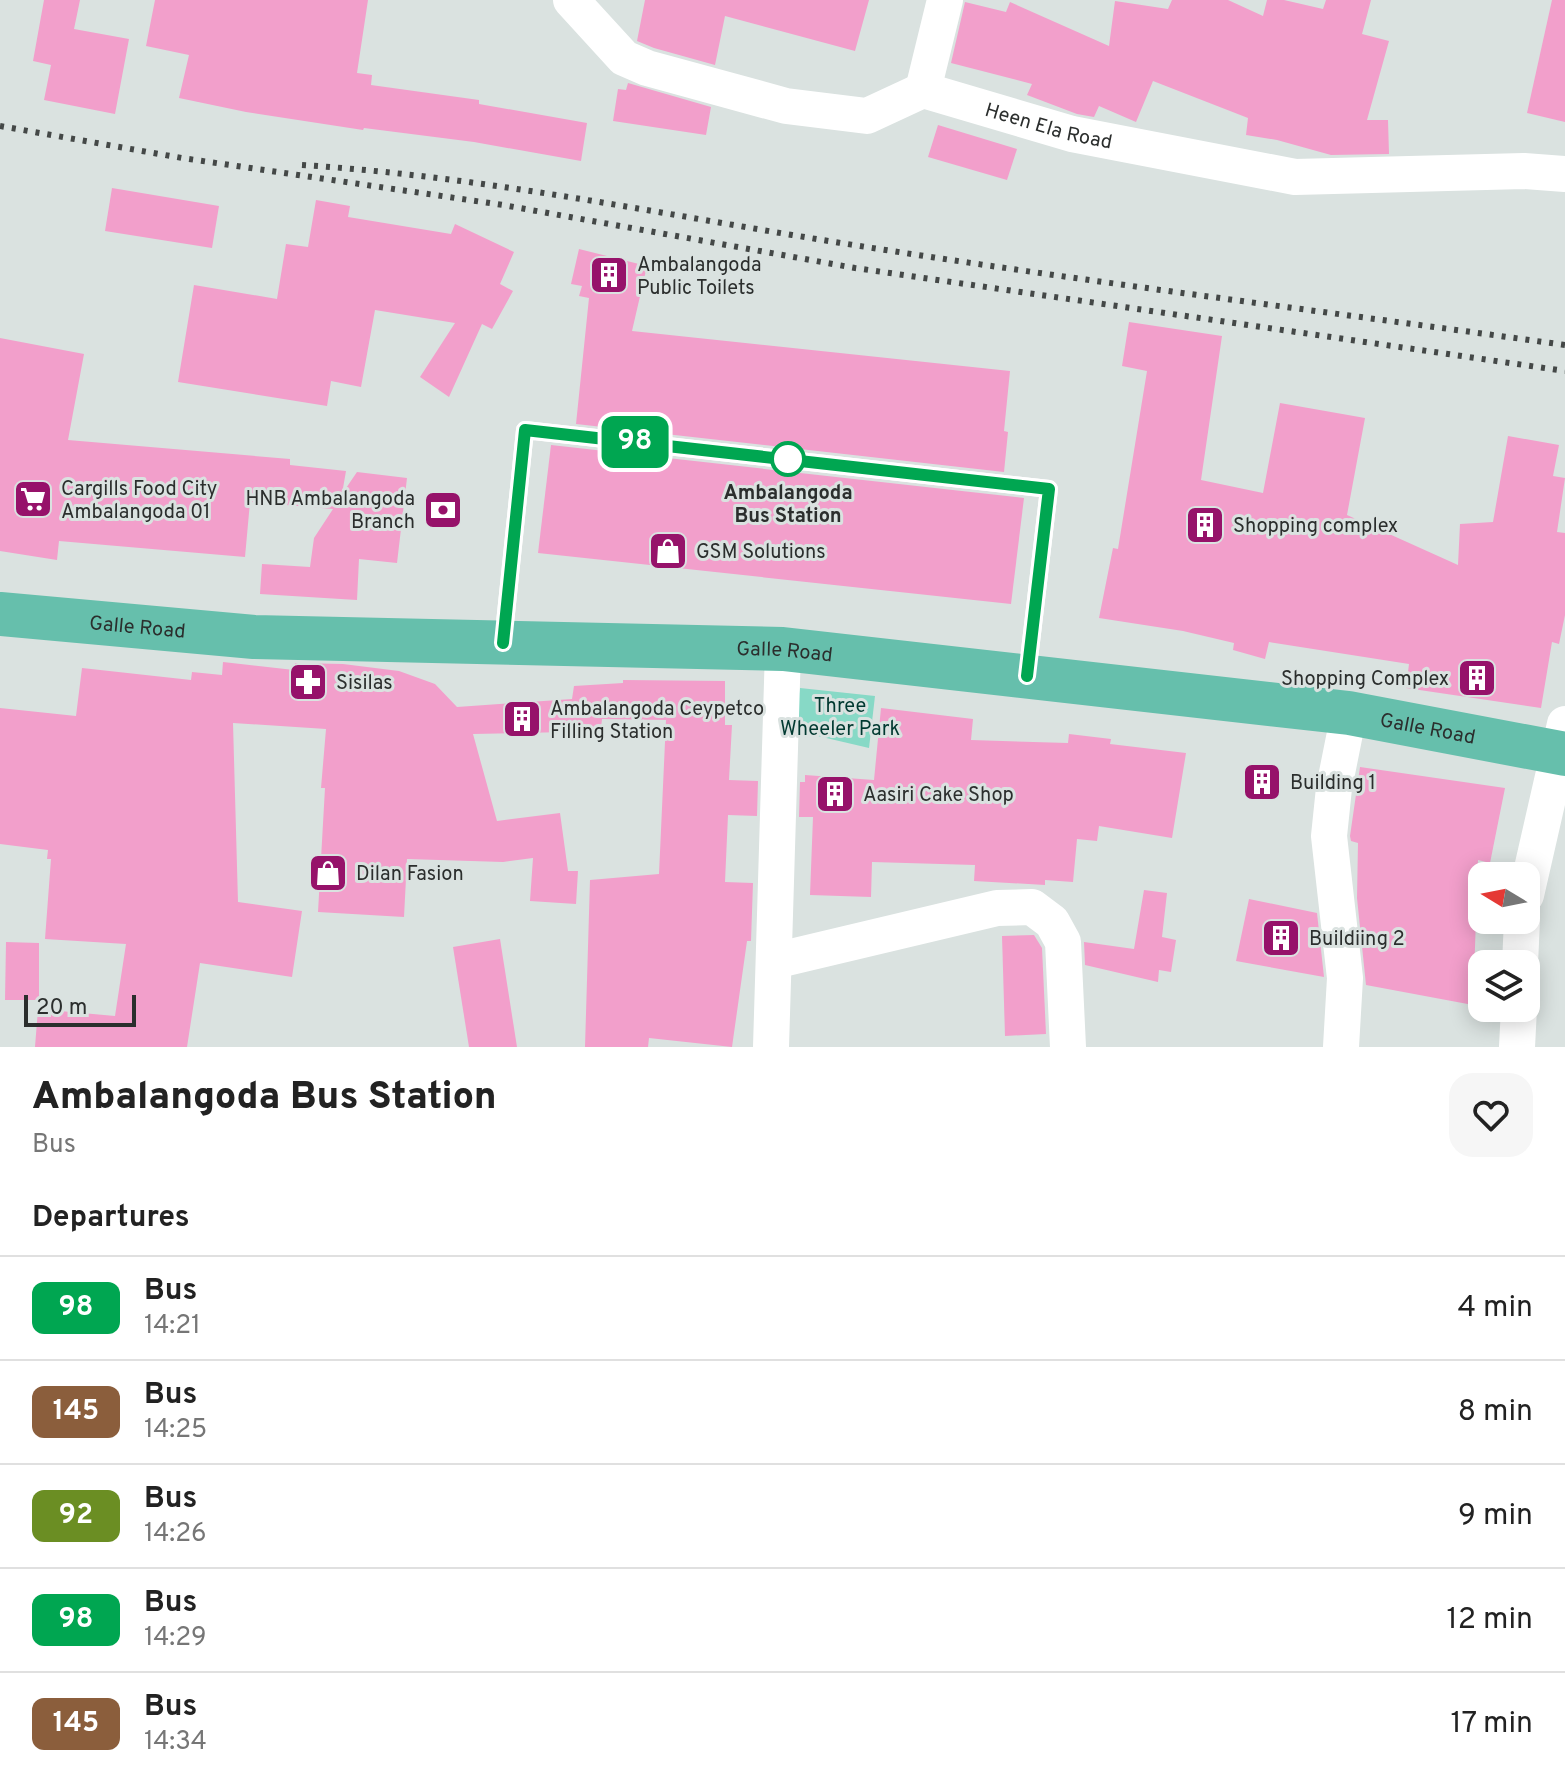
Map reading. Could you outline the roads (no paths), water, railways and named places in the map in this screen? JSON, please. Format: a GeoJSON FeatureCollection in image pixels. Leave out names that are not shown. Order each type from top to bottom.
{"type":"FeatureCollection","features":[{"type":"Feature","properties":{"kind":"highway","name":"Galle Road"},"geometry":{"type":"LineString","coordinates":[[0,614],[254,637],[783,649],[1349,713],[1563,743]]}},
{"type":"Feature","properties":{"kind":"street"},"geometry":{"type":"LineString","coordinates":[[571,0],[624,58],[647,68],[786,106],[867,116],[923,90],[945,0]]}},
{"type":"Feature","properties":{"kind":"street","name":"Heen Ela Road"},"geometry":{"type":"LineString","coordinates":[[923,90],[1072,134],[1295,177],[1524,171],[1565,174]]}},
{"type":"Feature","properties":{"kind":"street"},"geometry":{"type":"LineString","coordinates":[[771,1047],[783,649]]}},
{"type":"Feature","properties":{"kind":"street"},"geometry":{"type":"LineString","coordinates":[[1341,1047],[1345,978],[1329,836],[1334,788],[1349,713]]}},
{"type":"Feature","properties":{"kind":"street"},"geometry":{"type":"LineString","coordinates":[[1534,862],[1563,743]]}},
{"type":"Feature","properties":{"kind":"street"},"geometry":{"type":"LineString","coordinates":[[774,961],[997,908],[1032,907],[1052,922],[1063,942],[1068,1047]]}},
{"type":"Feature","properties":{"kind":"street"},"geometry":{"type":"LineString","coordinates":[[1517,1047],[1518,1022]]}},
{"type":"Feature","properties":{"kind":"lane"},"geometry":{"type":"LineString","coordinates":[[503,643],[525,430],[1049,489],[1027,676]]}},
{"type":"Feature","properties":{"kind":"railway"},"geometry":{"type":"LineString","coordinates":[[0,126],[182,158],[503,205],[855,268],[1565,371]]}},
{"type":"Feature","properties":{"kind":"railway"},"geometry":{"type":"LineString","coordinates":[[302,165],[512,188],[948,260],[1565,345]]}},
{"type":"Feature","properties":{"kind":"place","name":"Ambalangoda Public Toilets"},"geometry":{"type":"Point","coordinates":[609,275]}},
{"type":"Feature","properties":{"kind":"place","name":"Ambalangoda Bus Station"},"geometry":{"type":"Point","coordinates":[788,459]}},
{"type":"Feature","properties":{"kind":"place","name":"Cargills Food City Ambalangoda 01"},"geometry":{"type":"Point","coordinates":[33,499]}},
{"type":"Feature","properties":{"kind":"place","name":"HNB Ambalangoda Branch"},"geometry":{"type":"Point","coordinates":[443,510]}},
{"type":"Feature","properties":{"kind":"place","name":"Shopping complex"},"geometry":{"type":"Point","coordinates":[1205,525]}},
{"type":"Feature","properties":{"kind":"place","name":"GSM Solutions"},"geometry":{"type":"Point","coordinates":[668,551]}},
{"type":"Feature","properties":{"kind":"place","name":"Shopping Complex"},"geometry":{"type":"Point","coordinates":[1477,678]}},
{"type":"Feature","properties":{"kind":"place","name":"Sisilas"},"geometry":{"type":"Point","coordinates":[308,682]}},
{"type":"Feature","properties":{"kind":"place","name":"Ambalangoda Ceypetco Filling Station"},"geometry":{"type":"Point","coordinates":[522,719]}},
{"type":"Feature","properties":{"kind":"place","name":"Building 1"},"geometry":{"type":"Point","coordinates":[1262,782]}},
{"type":"Feature","properties":{"kind":"place","name":"Aasiri Cake Shop"},"geometry":{"type":"Point","coordinates":[835,794]}},
{"type":"Feature","properties":{"kind":"place","name":"Dilan Fasion"},"geometry":{"type":"Point","coordinates":[328,873]}},
{"type":"Feature","properties":{"kind":"place","name":"Buildiing 2"},"geometry":{"type":"Point","coordinates":[1281,938]}},
{"type":"Feature","properties":{"kind":"park label","name":"Three Wheeler Park"},"geometry":{"type":"Point","coordinates":[840,716]}}]}
